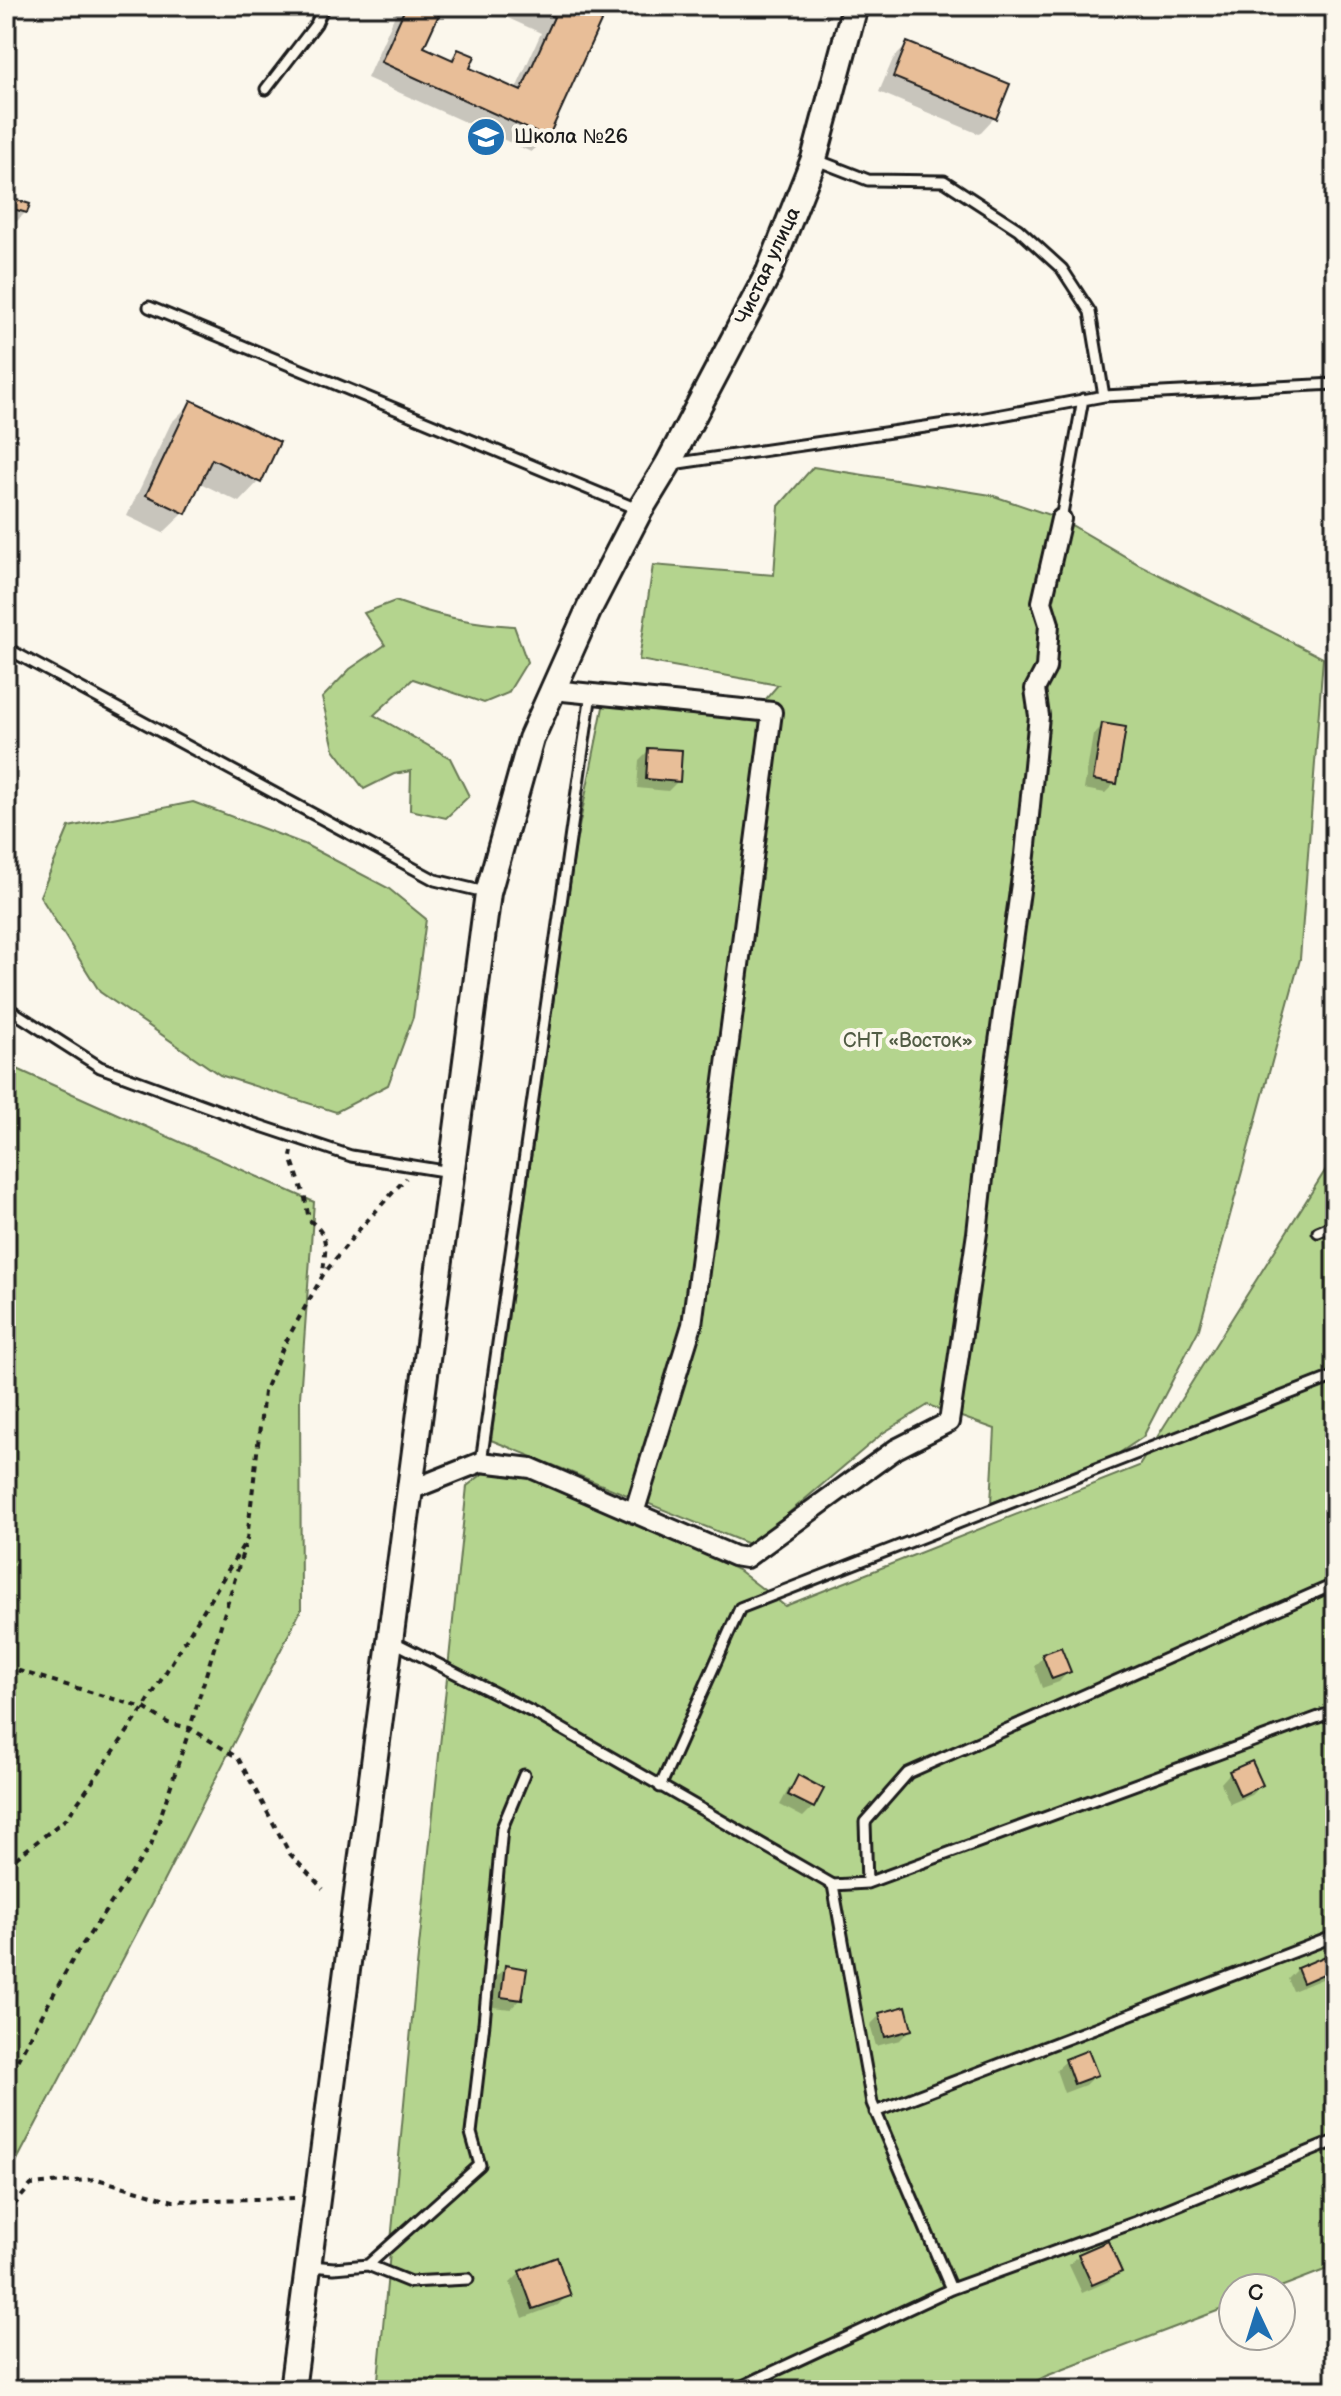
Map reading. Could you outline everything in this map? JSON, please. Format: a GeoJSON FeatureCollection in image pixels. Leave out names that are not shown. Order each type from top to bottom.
{"type":"FeatureCollection","features":[{"type":"Feature","properties":{"kind":"main road","name":"Чистая улица"},"geometry":{"type":"LineString","coordinates":[[292,2390],[488,893],[531,739],[590,607],[769,272],[814,159],[855,6]]}},
{"type":"Feature","properties":{"kind":"street"},"geometry":{"type":"LineString","coordinates":[[408,1491],[481,1462],[531,1468],[734,1556],[746,1558],[896,1449],[949,1422],[977,1233],[994,1078],[1025,855],[1039,716],[1035,689],[1046,668],[1049,624],[1042,602],[1061,519]]}},
{"type":"Feature","properties":{"kind":"street"},"geometry":{"type":"LineString","coordinates":[[553,690],[772,712],[692,1325],[634,1513]]}},
{"type":"Feature","properties":{"kind":"lane"},"geometry":{"type":"LineString","coordinates":[[266,89],[316,24],[324,6]]}},
{"type":"Feature","properties":{"kind":"lane"},"geometry":{"type":"LineString","coordinates":[[814,159],[868,180],[944,181],[1018,229],[1062,269],[1090,312],[1104,396]]}},
{"type":"Feature","properties":{"kind":"lane"},"geometry":{"type":"LineString","coordinates":[[149,307],[640,510]]}},
{"type":"Feature","properties":{"kind":"lane"},"geometry":{"type":"LineString","coordinates":[[668,464],[980,419],[1104,396],[1335,384]]}},
{"type":"Feature","properties":{"kind":"lane"},"geometry":{"type":"LineString","coordinates":[[1061,519],[1083,399]]}},
{"type":"Feature","properties":{"kind":"lane"},"geometry":{"type":"LineString","coordinates":[[6,648],[435,880],[488,893]]}},
{"type":"Feature","properties":{"kind":"lane"},"geometry":{"type":"LineString","coordinates":[[481,1462],[591,693]]}},
{"type":"Feature","properties":{"kind":"lane"},"geometry":{"type":"LineString","coordinates":[[6,1007],[100,1067],[351,1156],[450,1172]]}},
{"type":"Feature","properties":{"kind":"lane"},"geometry":{"type":"LineString","coordinates":[[1318,1232],[1335,1225]]}},
{"type":"Feature","properties":{"kind":"lane"},"geometry":{"type":"LineString","coordinates":[[660,1787],[740,1608],[1335,1376]]}},
{"type":"Feature","properties":{"kind":"lane"},"geometry":{"type":"LineString","coordinates":[[867,1883],[865,1822],[908,1773],[1335,1584]]}},
{"type":"Feature","properties":{"kind":"lane"},"geometry":{"type":"LineString","coordinates":[[389,1640],[536,1714],[833,1885],[867,1883],[1335,1711]]}},
{"type":"Feature","properties":{"kind":"lane"},"geometry":{"type":"LineString","coordinates":[[368,2265],[480,2165],[471,2133],[502,1828],[524,1775]]}},
{"type":"Feature","properties":{"kind":"lane"},"geometry":{"type":"LineString","coordinates":[[833,1885],[875,2112],[951,2289]]}},
{"type":"Feature","properties":{"kind":"lane"},"geometry":{"type":"LineString","coordinates":[[875,2112],[1335,1936]]}},
{"type":"Feature","properties":{"kind":"lane"},"geometry":{"type":"LineString","coordinates":[[734,2390],[951,2289],[1136,2222],[1335,2141]]}},
{"type":"Feature","properties":{"kind":"lane"},"geometry":{"type":"LineString","coordinates":[[308,2265],[334,2268],[368,2265],[410,2282],[468,2279]]}},
{"type":"Feature","properties":{"kind":"path"},"geometry":{"type":"LineString","coordinates":[[295,1137],[291,1157],[309,1220],[321,1229],[325,1243],[323,1275]]}},
{"type":"Feature","properties":{"kind":"path"},"geometry":{"type":"LineString","coordinates":[[6,2081],[74,1957],[151,1845],[247,1539],[264,1392],[284,1345],[323,1275],[356,1233],[416,1168]]}},
{"type":"Feature","properties":{"kind":"path"},"geometry":{"type":"LineString","coordinates":[[6,1866],[67,1818],[144,1708],[247,1539]]}},
{"type":"Feature","properties":{"kind":"path"},"geometry":{"type":"LineString","coordinates":[[6,1667],[144,1708],[168,1723],[190,1728],[238,1758],[290,1854],[323,1889]]}},
{"type":"Feature","properties":{"kind":"path"},"geometry":{"type":"LineString","coordinates":[[6,2215],[31,2185],[97,2179],[173,2201],[317,2197]]}},
{"type":"Feature","properties":{"kind":"green space","name":"СНТ «Восток»"},"geometry":{"type":"Polygon","coordinates":[[[813,467],[991,495],[1061,519],[1140,565],[1323,658],[1300,959],[1199,1329],[1143,1437],[1109,1460],[991,1503],[995,1429],[928,1405],[883,1433],[751,1545],[491,1440],[576,842],[604,702],[747,721],[778,685],[639,660],[653,565],[774,575],[779,506],[813,467]]]}},
{"type":"Feature","properties":{"kind":"green space"},"geometry":{"type":"Polygon","coordinates":[[[395,601],[453,618],[514,626],[527,662],[508,693],[484,703],[413,679],[374,715],[450,758],[469,796],[446,818],[410,810],[411,771],[394,774],[364,789],[334,749],[322,698],[350,669],[385,645],[364,613],[395,601]]]}},
{"type":"Feature","properties":{"kind":"green space"},"geometry":{"type":"Polygon","coordinates":[[[193,802],[304,844],[388,888],[426,919],[413,1017],[388,1085],[336,1112],[220,1075],[100,992],[40,896],[69,827],[193,802]]]}},
{"type":"Feature","properties":{"kind":"green space"},"geometry":{"type":"Polygon","coordinates":[[[6,1064],[314,1202],[300,1398],[301,1610],[154,1900],[6,2181],[6,1064]]]}},
{"type":"Feature","properties":{"kind":"green space"},"geometry":{"type":"Polygon","coordinates":[[[1335,1155],[1335,2266],[1297,2281],[1297,2272],[1217,2272],[1217,2311],[1046,2376],[1019,2390],[377,2390],[467,1486],[493,1466],[542,1473],[738,1570],[785,1606],[1139,1466],[1335,1155]]]}},
{"type":"Feature","properties":{"kind":"building"},"geometry":{"type":"Polygon","coordinates":[[[406,6],[443,6],[424,47],[453,60],[458,49],[475,56],[470,68],[521,91],[554,17],[529,6],[608,6],[548,138],[381,62],[406,6]]]}},
{"type":"Feature","properties":{"kind":"building"},"geometry":{"type":"Polygon","coordinates":[[[907,42],[1010,84],[996,119],[893,77],[907,42]]]}},
{"type":"Feature","properties":{"kind":"building"},"geometry":{"type":"Polygon","coordinates":[[[6,192],[10,198],[30,204],[27,213],[6,207],[6,192]]]}},
{"type":"Feature","properties":{"kind":"building"},"geometry":{"type":"Polygon","coordinates":[[[191,400],[280,442],[261,483],[212,459],[186,514],[146,495],[191,400]]]}},
{"type":"Feature","properties":{"kind":"building"},"geometry":{"type":"Polygon","coordinates":[[[1102,723],[1126,727],[1117,784],[1093,780],[1102,723]]]}},
{"type":"Feature","properties":{"kind":"building"},"geometry":{"type":"Polygon","coordinates":[[[648,748],[682,750],[680,782],[646,779],[648,748]]]}},
{"type":"Feature","properties":{"kind":"building"},"geometry":{"type":"Polygon","coordinates":[[[1061,1647],[1071,1672],[1052,1679],[1042,1654],[1061,1647]]]}},
{"type":"Feature","properties":{"kind":"building"},"geometry":{"type":"Polygon","coordinates":[[[1252,1761],[1263,1785],[1240,1796],[1229,1771],[1252,1761]]]}},
{"type":"Feature","properties":{"kind":"building"},"geometry":{"type":"Polygon","coordinates":[[[798,1775],[824,1789],[814,1808],[788,1795],[798,1775]]]}},
{"type":"Feature","properties":{"kind":"building"},"geometry":{"type":"Polygon","coordinates":[[[1333,1953],[1335,1969],[1303,1983],[1297,1968],[1333,1953]]]}},
{"type":"Feature","properties":{"kind":"building"},"geometry":{"type":"Polygon","coordinates":[[[505,1965],[527,1969],[522,2000],[501,1997],[505,1965]]]}},
{"type":"Feature","properties":{"kind":"building"},"geometry":{"type":"Polygon","coordinates":[[[906,2006],[912,2030],[885,2037],[879,2013],[906,2006]]]}},
{"type":"Feature","properties":{"kind":"building"},"geometry":{"type":"Polygon","coordinates":[[[1088,2050],[1098,2075],[1074,2084],[1065,2059],[1088,2050]]]}},
{"type":"Feature","properties":{"kind":"building"},"geometry":{"type":"Polygon","coordinates":[[[1108,2241],[1122,2272],[1092,2285],[1078,2254],[1108,2241]]]}},
{"type":"Feature","properties":{"kind":"building"},"geometry":{"type":"Polygon","coordinates":[[[557,2257],[571,2296],[533,2309],[519,2271],[557,2257]]]}},
{"type":"Feature","properties":{"kind":"place","name":"Школа №26"},"geometry":{"type":"Point","coordinates":[486,137]}}]}
